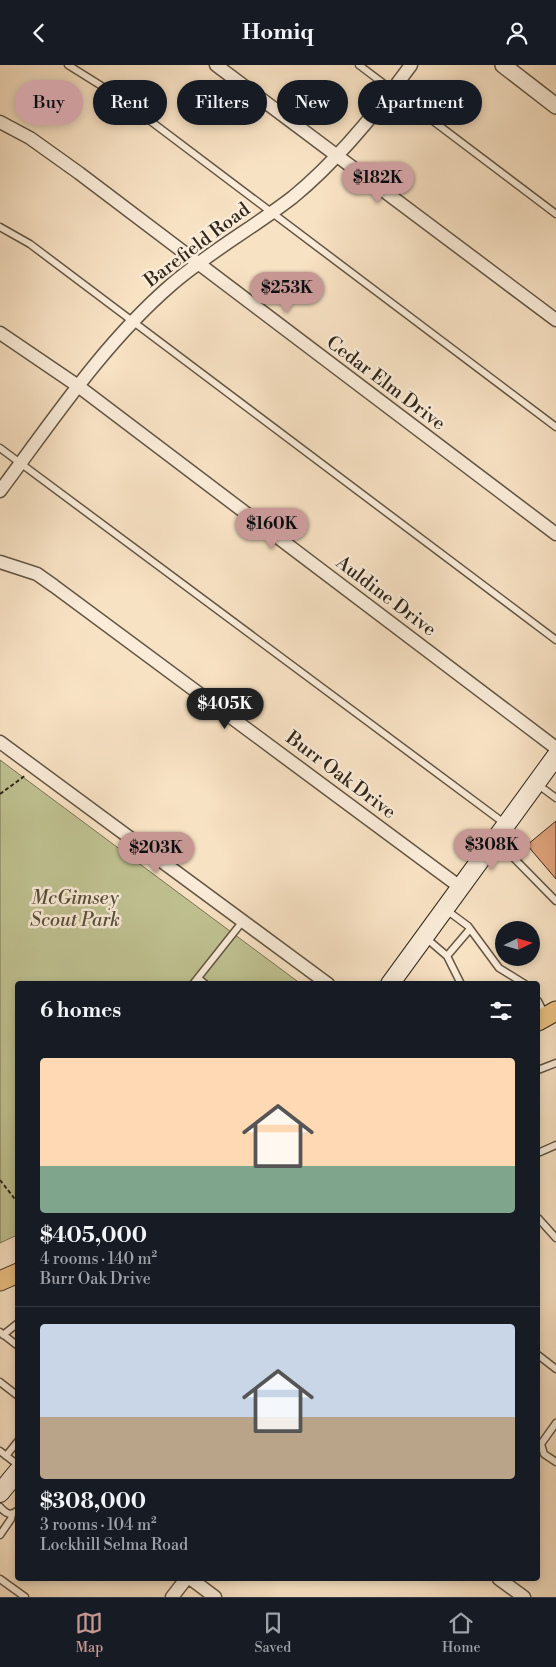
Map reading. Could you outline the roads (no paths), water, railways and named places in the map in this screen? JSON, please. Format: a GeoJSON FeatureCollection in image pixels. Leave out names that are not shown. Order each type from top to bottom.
{"type":"FeatureCollection","features":[{"type":"Feature","properties":{"kind":"main road"},"geometry":{"type":"LineString","coordinates":[[392,981],[556,756]]}},
{"type":"Feature","properties":{"kind":"main road"},"geometry":{"type":"LineString","coordinates":[[400,981],[402,966]]}},
{"type":"Feature","properties":{"kind":"main road"},"geometry":{"type":"LineString","coordinates":[[0,1281],[15,1274]]}},
{"type":"Feature","properties":{"kind":"main road"},"geometry":{"type":"LineString","coordinates":[[0,1493],[15,1475]]}},
{"type":"Feature","properties":{"kind":"street"},"geometry":{"type":"LineString","coordinates":[[216,65],[556,320]]}},
{"type":"Feature","properties":{"kind":"street","name":"Barefield Road"},"geometry":{"type":"LineString","coordinates":[[400,80],[411,65]]}},
{"type":"Feature","properties":{"kind":"street"},"geometry":{"type":"LineString","coordinates":[[502,65],[556,106]]}},
{"type":"Feature","properties":{"kind":"street","name":"Cedar Elm Drive"},"geometry":{"type":"LineString","coordinates":[[0,122],[30,138],[65,163],[556,534]]}},
{"type":"Feature","properties":{"kind":"street","name":"Barefield Road"},"geometry":{"type":"LineString","coordinates":[[0,491],[78,386],[132,321],[197,264],[294,195],[365,125]]}},
{"type":"Feature","properties":{"kind":"street","name":"Auldine Drive"},"geometry":{"type":"LineString","coordinates":[[0,333],[78,386],[556,748]]}},
{"type":"Feature","properties":{"kind":"street","name":"Burr Oak Drive"},"geometry":{"type":"LineString","coordinates":[[0,562],[37,574],[54,585],[460,887]]}},
{"type":"Feature","properties":{"kind":"street"},"geometry":{"type":"LineString","coordinates":[[0,741],[324,981]]}},
{"type":"Feature","properties":{"kind":"street"},"geometry":{"type":"LineString","coordinates":[[172,1597],[184,1581]]}},
{"type":"Feature","properties":{"kind":"street"},"geometry":{"type":"LineString","coordinates":[[194,1581],[215,1597]]}},
{"type":"Feature","properties":{"kind":"street"},"geometry":{"type":"LineString","coordinates":[[502,1581],[524,1597]]}},
{"type":"Feature","properties":{"kind":"lane"},"geometry":{"type":"LineString","coordinates":[[68,65],[116,95],[556,427]]}},
{"type":"Feature","properties":{"kind":"lane"},"geometry":{"type":"LineString","coordinates":[[359,65],[379,80]]}},
{"type":"Feature","properties":{"kind":"lane"},"geometry":{"type":"LineString","coordinates":[[438,125],[556,214]]}},
{"type":"Feature","properties":{"kind":"lane"},"geometry":{"type":"LineString","coordinates":[[0,227],[30,244],[556,640]]}},
{"type":"Feature","properties":{"kind":"lane"},"geometry":{"type":"LineString","coordinates":[[0,448],[506,824]]}},
{"type":"Feature","properties":{"kind":"lane"},"geometry":{"type":"LineString","coordinates":[[536,783],[556,798]]}},
{"type":"Feature","properties":{"kind":"lane"},"geometry":{"type":"LineString","coordinates":[[495,839],[556,901]]}},
{"type":"Feature","properties":{"kind":"lane"},"geometry":{"type":"LineString","coordinates":[[444,909],[470,929],[499,968],[519,981]]}},
{"type":"Feature","properties":{"kind":"lane"},"geometry":{"type":"LineString","coordinates":[[195,981],[243,921]]}},
{"type":"Feature","properties":{"kind":"lane"},"geometry":{"type":"LineString","coordinates":[[447,956],[470,929]]}},
{"type":"Feature","properties":{"kind":"lane"},"geometry":{"type":"LineString","coordinates":[[424,937],[447,956],[460,981]]}},
{"type":"Feature","properties":{"kind":"lane"},"geometry":{"type":"LineString","coordinates":[[511,981],[515,979]]}},
{"type":"Feature","properties":{"kind":"lane"},"geometry":{"type":"LineString","coordinates":[[540,1069],[556,1063]]}},
{"type":"Feature","properties":{"kind":"lane"},"geometry":{"type":"LineString","coordinates":[[540,1152],[556,1145]]}},
{"type":"Feature","properties":{"kind":"lane"},"geometry":{"type":"LineString","coordinates":[[540,1219],[556,1237]]}},
{"type":"Feature","properties":{"kind":"lane"},"geometry":{"type":"LineString","coordinates":[[15,1325],[2,1334],[15,1344]]}},
{"type":"Feature","properties":{"kind":"lane"},"geometry":{"type":"LineString","coordinates":[[540,1357],[556,1369]]}},
{"type":"Feature","properties":{"kind":"lane"},"geometry":{"type":"LineString","coordinates":[[0,1382],[15,1394]]}},
{"type":"Feature","properties":{"kind":"lane"},"geometry":{"type":"LineString","coordinates":[[556,1423],[541,1445],[544,1454],[556,1462]]}},
{"type":"Feature","properties":{"kind":"lane"},"geometry":{"type":"LineString","coordinates":[[6,1455],[15,1444]]}},
{"type":"Feature","properties":{"kind":"lane"},"geometry":{"type":"LineString","coordinates":[[0,1451],[15,1462]]}},
{"type":"Feature","properties":{"kind":"lane"},"geometry":{"type":"LineString","coordinates":[[0,1507],[6,1513],[14,1512]]}},
{"type":"Feature","properties":{"kind":"lane"},"geometry":{"type":"LineString","coordinates":[[0,1535],[14,1512]]}},
{"type":"Feature","properties":{"kind":"lane"},"geometry":{"type":"LineString","coordinates":[[0,1579],[25,1597]]}},
{"type":"Feature","properties":{"kind":"park label","name":"McGimsey Scout Park"},"geometry":{"type":"Point","coordinates":[75,909]}}]}
